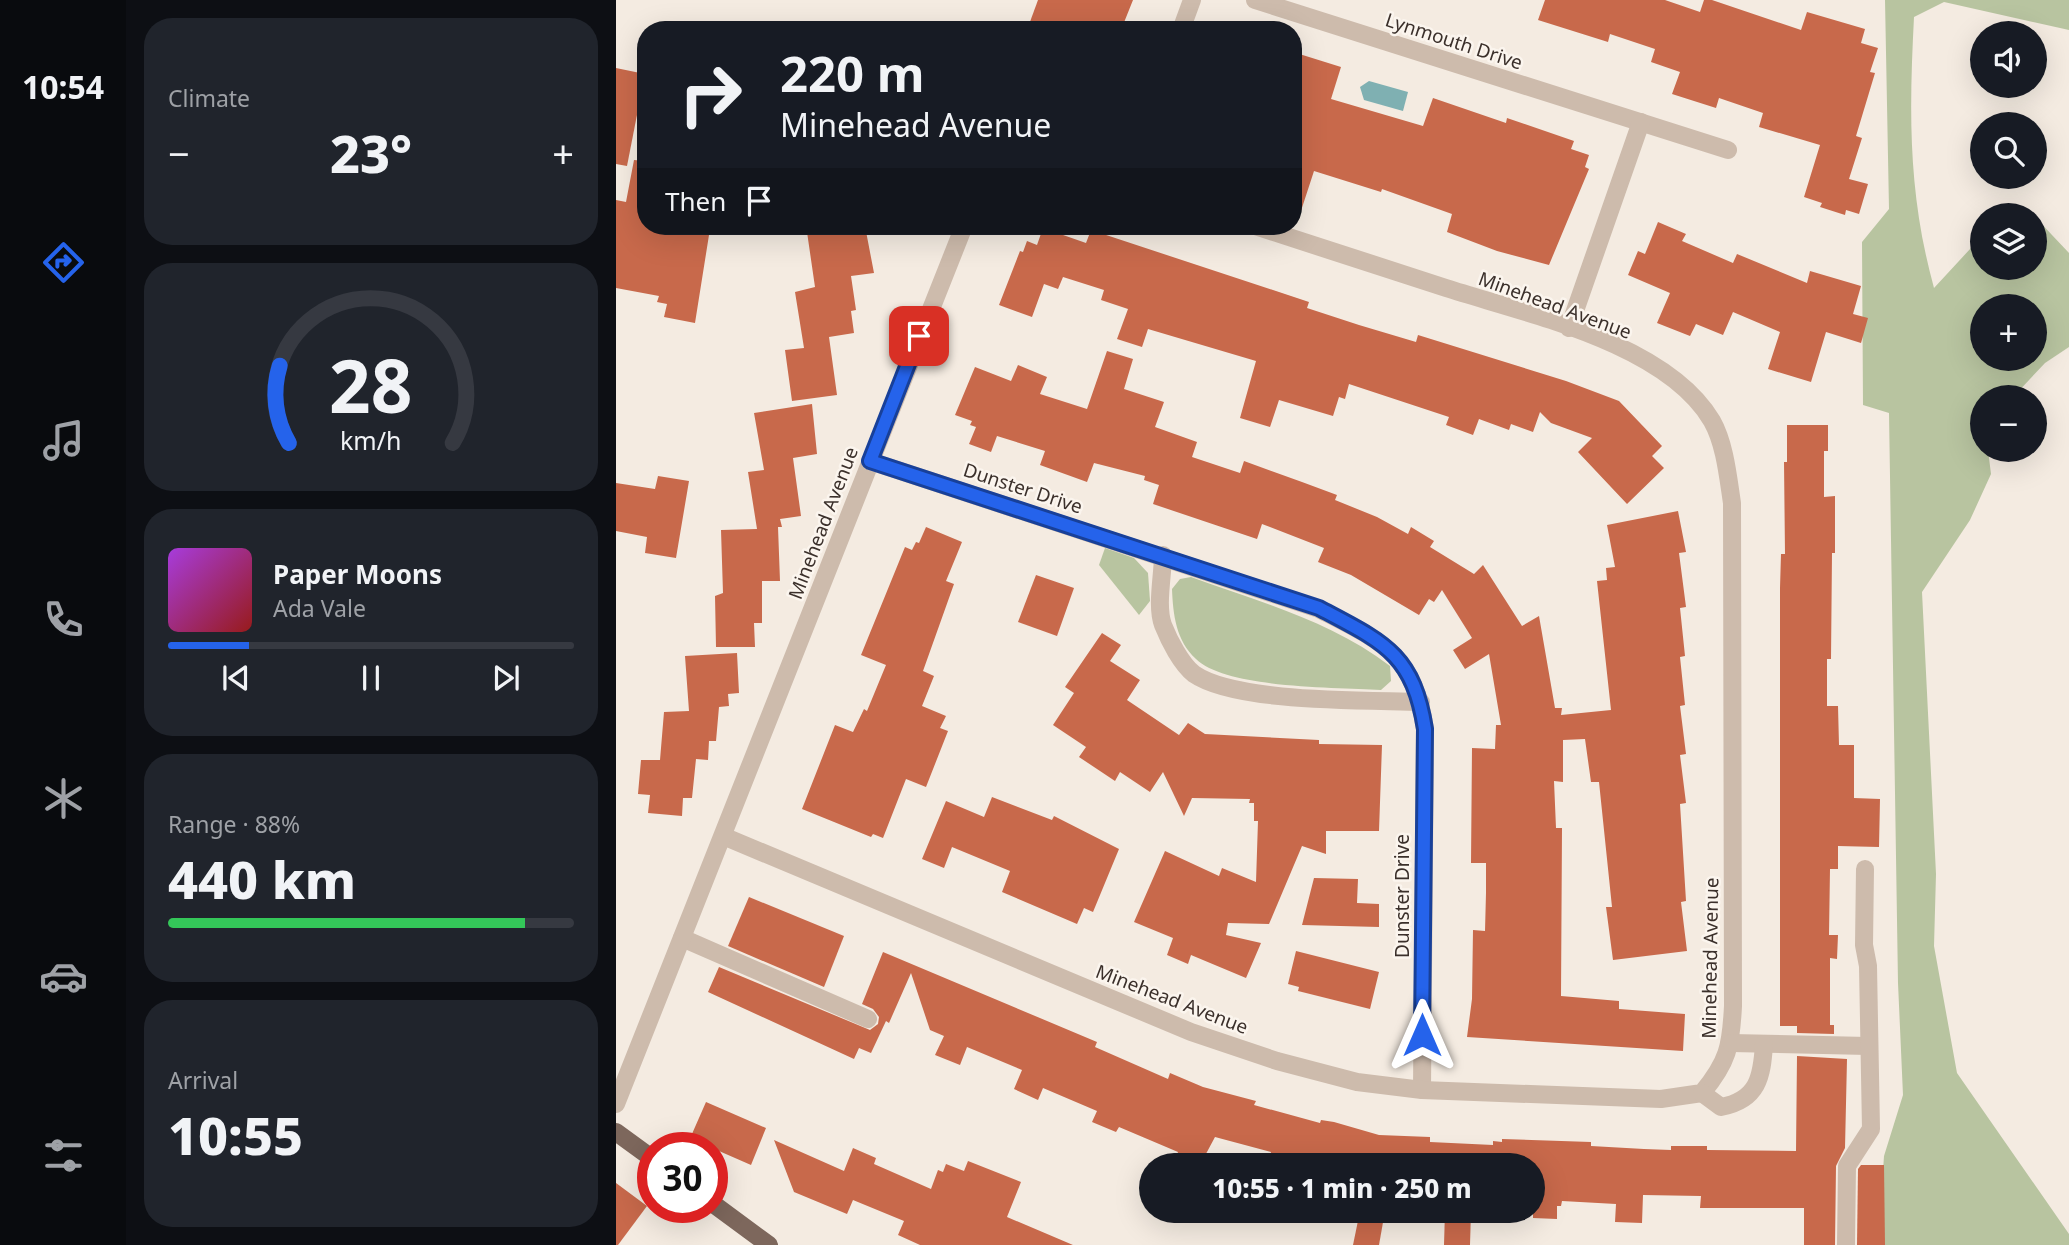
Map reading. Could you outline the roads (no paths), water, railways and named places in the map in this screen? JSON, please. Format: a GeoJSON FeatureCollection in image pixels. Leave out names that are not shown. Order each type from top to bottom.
{"type":"FeatureCollection","features":[{"type":"Feature","properties":{"kind":"main road"},"geometry":{"type":"LineString","coordinates":[[616,1132],[637,1147]]}},
{"type":"Feature","properties":{"kind":"main road"},"geometry":{"type":"LineString","coordinates":[[728,1215],[769,1245]]}},
{"type":"Feature","properties":{"kind":"street"},"geometry":{"type":"LineString","coordinates":[[1184,21],[1192,0]]}},
{"type":"Feature","properties":{"kind":"street","name":"Lynmouth Drive"},"geometry":{"type":"LineString","coordinates":[[1255,0],[1728,150]]}},
{"type":"Feature","properties":{"kind":"street"},"geometry":{"type":"LineString","coordinates":[[1569,328],[1641,122]]}},
{"type":"Feature","properties":{"kind":"street","name":"Minehead Avenue"},"geometry":{"type":"LineString","coordinates":[[616,1104],[960,235]]}},
{"type":"Feature","properties":{"kind":"street","name":"Minehead Avenue"},"geometry":{"type":"LineString","coordinates":[[723,836],[1191,1032],[1277,1062],[1357,1082],[1422,1090],[1661,1099],[1702,1093],[1719,1072],[1731,1043],[1732,517],[1727,467],[1712,422],[1687,391],[1668,375],[1628,352],[1569,328],[1283,235]]}},
{"type":"Feature","properties":{"kind":"street","name":"Dunster Drive"},"geometry":{"type":"LineString","coordinates":[[870,461],[1319,608],[1376,638],[1407,668],[1421,702],[1425,729],[1422,1090]]}},
{"type":"Feature","properties":{"kind":"street"},"geometry":{"type":"LineString","coordinates":[[1163,555],[1162,622],[1173,645],[1194,673],[1224,686],[1274,694],[1421,702]]}},
{"type":"Feature","properties":{"kind":"street"},"geometry":{"type":"LineString","coordinates":[[1846,1245],[1847,1167],[1871,1129],[1865,869]]}},
{"type":"Feature","properties":{"kind":"street"},"geometry":{"type":"LineString","coordinates":[[682,938],[868,1019]]}},
{"type":"Feature","properties":{"kind":"street"},"geometry":{"type":"LineString","coordinates":[[1731,1043],[1868,1046]]}},
{"type":"Feature","properties":{"kind":"street"},"geometry":{"type":"LineString","coordinates":[[1702,1093],[1721,1107],[1737,1104],[1752,1093],[1763,1073],[1764,1044]]}},
{"type":"Feature","properties":{"kind":"water"},"geometry":{"type":"Polygon","coordinates":[[[1369,81],[1408,92],[1403,111],[1364,100],[1360,87],[1369,81]]]}}]}
